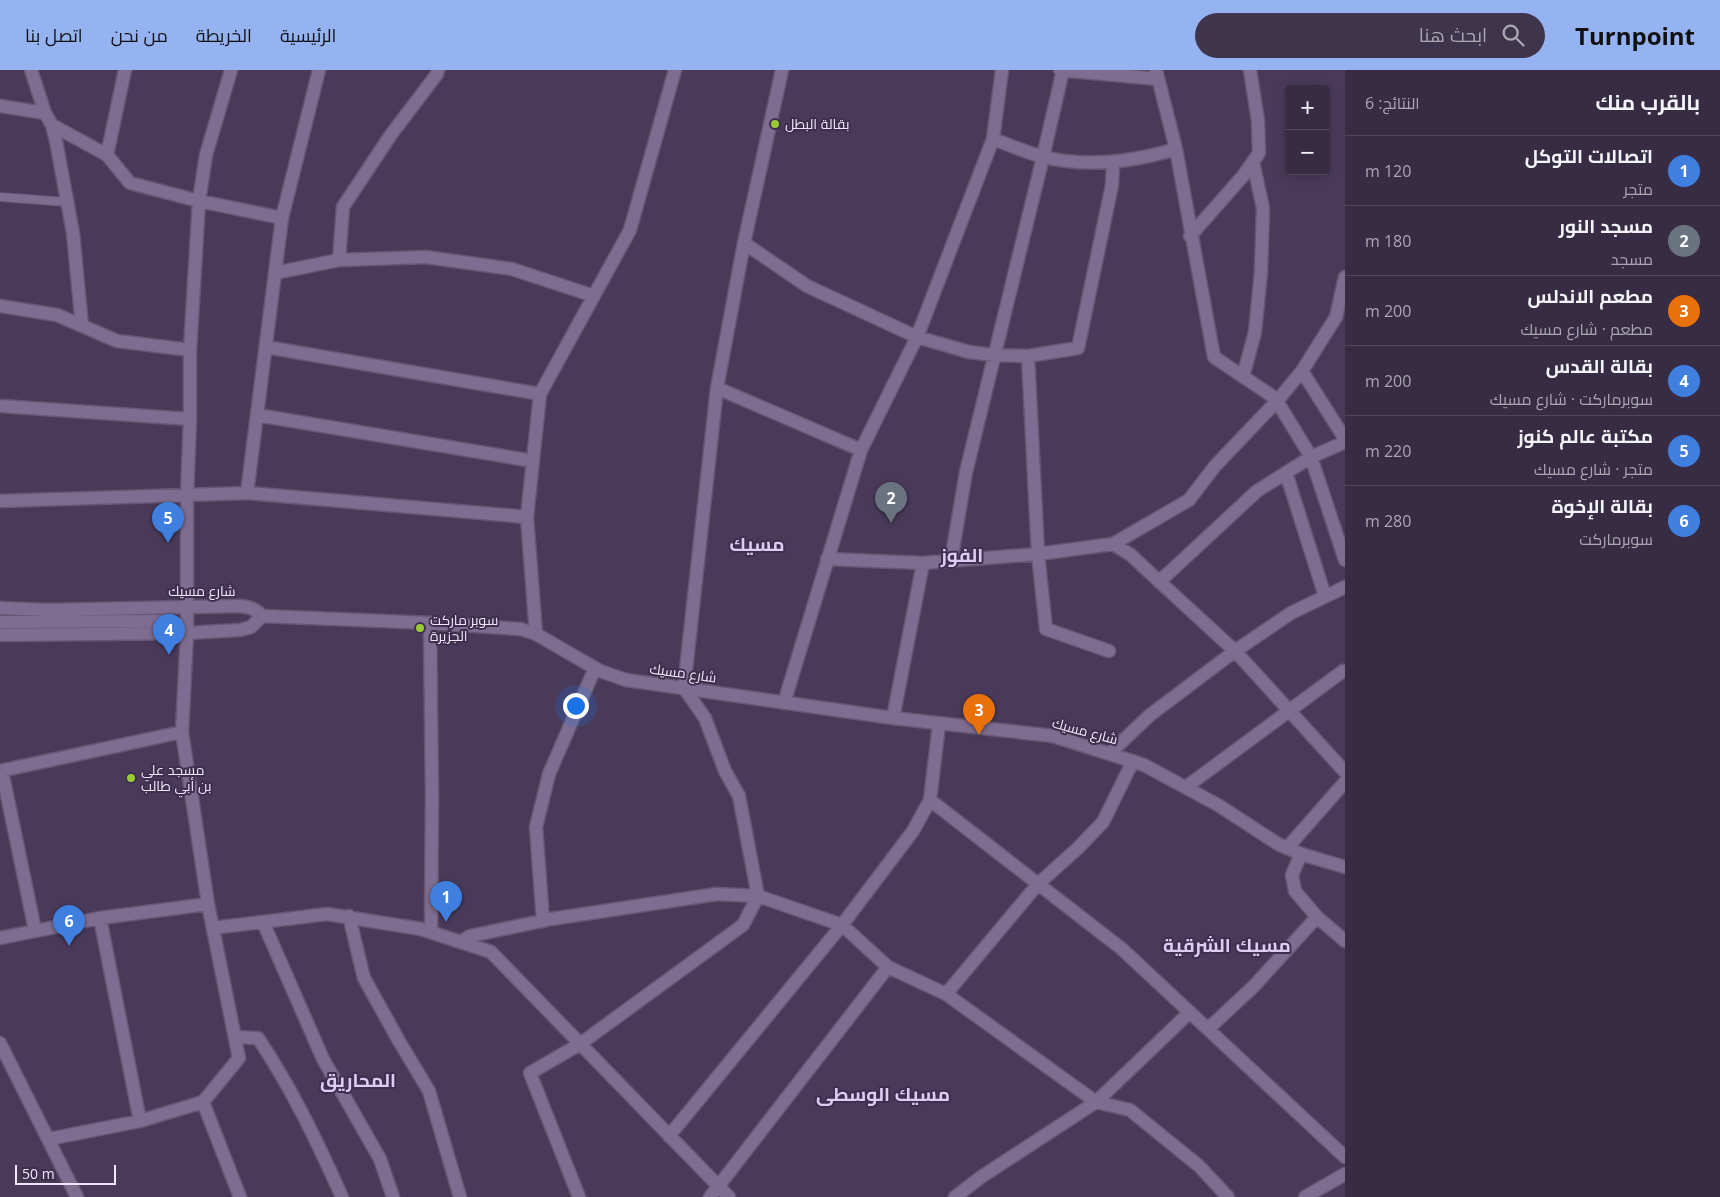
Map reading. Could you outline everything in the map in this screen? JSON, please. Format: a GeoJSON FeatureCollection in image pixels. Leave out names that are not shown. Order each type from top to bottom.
{"type":"FeatureCollection","features":[{"type":"Feature","properties":{"kind":"street"},"geometry":{"type":"LineString","coordinates":[[31,70],[45,113],[52,124],[73,233],[82,326]]}},
{"type":"Feature","properties":{"kind":"street"},"geometry":{"type":"LineString","coordinates":[[107,155],[125,70]]}},
{"type":"Feature","properties":{"kind":"street"},"geometry":{"type":"LineString","coordinates":[[49,1139],[140,1121],[203,1102],[239,1058],[208,904],[182,732],[188,606],[186,496],[190,419],[190,350],[199,201],[206,155],[230,70]]}},
{"type":"Feature","properties":{"kind":"street"},"geometry":{"type":"LineString","coordinates":[[248,493],[282,218],[319,70]]}},
{"type":"Feature","properties":{"kind":"street"},"geometry":{"type":"LineString","coordinates":[[339,260],[343,207],[390,136],[437,74],[438,70]]}},
{"type":"Feature","properties":{"kind":"street"},"geometry":{"type":"LineString","coordinates":[[536,634],[527,517],[540,394],[630,230],[675,70]]}},
{"type":"Feature","properties":{"kind":"street"},"geometry":{"type":"LineString","coordinates":[[580,1197],[530,1073],[580,1044],[743,925],[758,896],[739,796],[725,771],[705,718],[684,688],[717,388],[744,243],[782,70]]}},
{"type":"Feature","properties":{"kind":"street"},"geometry":{"type":"LineString","coordinates":[[784,703],[861,450],[917,337],[993,139],[1002,70]]}},
{"type":"Feature","properties":{"kind":"street"},"geometry":{"type":"LineString","coordinates":[[951,561],[966,472],[1043,157],[1061,70],[1157,75],[1176,149],[1190,236],[1214,357],[1277,401],[1311,457],[1345,560]]}},
{"type":"Feature","properties":{"kind":"street"},"geometry":{"type":"LineString","coordinates":[[1190,236],[1259,153],[1258,121],[1250,70]]}},
{"type":"Feature","properties":{"kind":"street"},"geometry":{"type":"LineString","coordinates":[[0,106],[45,113]]}},
{"type":"Feature","properties":{"kind":"street"},"geometry":{"type":"LineString","coordinates":[[52,124],[107,155],[130,183],[199,201],[282,218]]}},
{"type":"Feature","properties":{"kind":"street"},"geometry":{"type":"LineString","coordinates":[[993,139],[1043,157],[1078,163],[1113,163],[1145,158],[1176,149]]}},
{"type":"Feature","properties":{"kind":"street"},"geometry":{"type":"LineString","coordinates":[[1243,377],[1255,332],[1261,272],[1263,208],[1253,162]]}},
{"type":"Feature","properties":{"kind":"street"},"geometry":{"type":"LineString","coordinates":[[744,243],[807,286],[917,337],[969,352],[994,355],[1028,356],[1078,348],[1112,185],[1113,163]]}},
{"type":"Feature","properties":{"kind":"street"},"geometry":{"type":"LineString","coordinates":[[275,273],[339,260],[426,257],[512,269],[594,296]]}},
{"type":"Feature","properties":{"kind":"street"},"geometry":{"type":"LineString","coordinates":[[827,559],[923,563],[1038,554],[1113,544],[1189,500],[1216,466],[1277,401],[1302,371],[1336,317],[1345,277]]}},
{"type":"Feature","properties":{"kind":"street"},"geometry":{"type":"LineString","coordinates":[[0,306],[57,316],[117,341],[190,350]]}},
{"type":"Feature","properties":{"kind":"street"},"geometry":{"type":"LineString","coordinates":[[266,347],[540,394]]}},
{"type":"Feature","properties":{"kind":"street"},"geometry":{"type":"LineString","coordinates":[[1028,356],[1038,554],[1046,629],[1109,652]]}},
{"type":"Feature","properties":{"kind":"street"},"geometry":{"type":"LineString","coordinates":[[1160,582],[1257,491],[1311,457],[1345,440],[1302,371]]}},
{"type":"Feature","properties":{"kind":"street"},"geometry":{"type":"LineString","coordinates":[[717,388],[861,450]]}},
{"type":"Feature","properties":{"kind":"street"},"geometry":{"type":"LineString","coordinates":[[0,406],[190,419]]}},
{"type":"Feature","properties":{"kind":"street"},"geometry":{"type":"LineString","coordinates":[[257,415],[533,461]]}},
{"type":"Feature","properties":{"kind":"street"},"geometry":{"type":"LineString","coordinates":[[1286,473],[1325,596]]}},
{"type":"Feature","properties":{"kind":"street"},"geometry":{"type":"LineString","coordinates":[[0,502],[248,493],[527,517]]}},
{"type":"Feature","properties":{"kind":"street"},"geometry":{"type":"LineString","coordinates":[[1113,544],[1131,555],[1235,651],[1345,772]]}},
{"type":"Feature","properties":{"kind":"street"},"geometry":{"type":"LineString","coordinates":[[893,718],[923,563]]}},
{"type":"Feature","properties":{"kind":"street"},"geometry":{"type":"LineString","coordinates":[[1110,754],[1150,715],[1235,651],[1292,613],[1345,587]]}},
{"type":"Feature","properties":{"kind":"street","name":"شارع مسيك"},"geometry":{"type":"LineString","coordinates":[[0,608],[46,610],[246,606],[257,611],[262,616],[430,622],[520,629],[536,634],[595,668],[626,680],[893,718],[1053,736],[1133,761],[1186,786],[1286,848],[1345,867]]}},
{"type":"Feature","properties":{"kind":"street"},"geometry":{"type":"LineString","coordinates":[[0,635],[187,632],[245,629],[256,623],[262,616]]}},
{"type":"Feature","properties":{"kind":"street"},"geometry":{"type":"LineString","coordinates":[[0,622],[162,621],[176,624],[187,632]]}},
{"type":"Feature","properties":{"kind":"street"},"geometry":{"type":"LineString","coordinates":[[430,622],[431,932]]}},
{"type":"Feature","properties":{"kind":"street"},"geometry":{"type":"LineString","coordinates":[[543,921],[536,827],[549,774],[595,668]]}},
{"type":"Feature","properties":{"kind":"street"},"geometry":{"type":"LineString","coordinates":[[1186,786],[1343,671]]}},
{"type":"Feature","properties":{"kind":"street"},"geometry":{"type":"LineString","coordinates":[[669,1136],[842,925],[913,831],[930,800],[939,724]]}},
{"type":"Feature","properties":{"kind":"street"},"geometry":{"type":"LineString","coordinates":[[34,930],[1,771],[182,732]]}},
{"type":"Feature","properties":{"kind":"street"},"geometry":{"type":"LineString","coordinates":[[946,994],[1038,884],[1078,848],[1103,822],[1133,761]]}},
{"type":"Feature","properties":{"kind":"street"},"geometry":{"type":"LineString","coordinates":[[1286,848],[1345,782]]}},
{"type":"Feature","properties":{"kind":"street"},"geometry":{"type":"LineString","coordinates":[[930,800],[1122,949],[1345,1158]]}},
{"type":"Feature","properties":{"kind":"street"},"geometry":{"type":"LineString","coordinates":[[1302,854],[1292,875],[1295,891],[1316,917],[1345,941]]}},
{"type":"Feature","properties":{"kind":"street"},"geometry":{"type":"LineString","coordinates":[[461,942],[470,936],[543,921],[717,894],[758,896],[842,925],[888,967],[946,994],[1096,1102],[1130,1110],[1199,1166],[1228,1197]]}},
{"type":"Feature","properties":{"kind":"street"},"geometry":{"type":"LineString","coordinates":[[0,938],[100,918],[208,904]]}},
{"type":"Feature","properties":{"kind":"street"},"geometry":{"type":"LineString","coordinates":[[213,928],[327,914],[421,929],[491,952],[729,1197]]}},
{"type":"Feature","properties":{"kind":"street"},"geometry":{"type":"LineString","coordinates":[[349,916],[364,978],[398,1041],[429,1091],[460,1197]]}},
{"type":"Feature","properties":{"kind":"street"},"geometry":{"type":"LineString","coordinates":[[1208,1029],[1254,986],[1316,917]]}},
{"type":"Feature","properties":{"kind":"street"},"geometry":{"type":"LineString","coordinates":[[100,918],[140,1121]]}},
{"type":"Feature","properties":{"kind":"street"},"geometry":{"type":"LineString","coordinates":[[263,922],[323,1059],[380,1159],[393,1197]]}},
{"type":"Feature","properties":{"kind":"street"},"geometry":{"type":"LineString","coordinates":[[710,1197],[888,967]]}},
{"type":"Feature","properties":{"kind":"street"},"geometry":{"type":"LineString","coordinates":[[955,1197],[1096,1102],[1190,1012]]}},
{"type":"Feature","properties":{"kind":"street"},"geometry":{"type":"LineString","coordinates":[[234,1037],[258,1038],[284,1078],[319,1144],[342,1197]]}},
{"type":"Feature","properties":{"kind":"street"},"geometry":{"type":"LineString","coordinates":[[0,1042],[77,1197]]}},
{"type":"Feature","properties":{"kind":"street"},"geometry":{"type":"LineString","coordinates":[[203,1102],[240,1197]]}},
{"type":"Feature","properties":{"kind":"street"},"geometry":{"type":"LineString","coordinates":[[1305,1197],[1345,1174]]}},
{"type":"Feature","properties":{"kind":"lane"},"geometry":{"type":"LineString","coordinates":[[0,197],[67,202]]}},
{"type":"Feature","properties":{"kind":"place","name":"بقالة البطل"},"geometry":{"type":"Point","coordinates":[775,124]}},
{"type":"Feature","properties":{"kind":"place","name":"مسجد النور"},"geometry":{"type":"Point","coordinates":[891,523]}},
{"type":"Feature","properties":{"kind":"place","name":"مكتبة عالم كنوز"},"geometry":{"type":"Point","coordinates":[168,543]}},
{"type":"Feature","properties":{"kind":"place","name":"سوبر ماركت الجزيرة"},"geometry":{"type":"Point","coordinates":[420,628]}},
{"type":"Feature","properties":{"kind":"place","name":"بقالة القدس"},"geometry":{"type":"Point","coordinates":[169,655]}},
{"type":"Feature","properties":{"kind":"place","name":"مطعم الاندلس"},"geometry":{"type":"Point","coordinates":[979,735]}},
{"type":"Feature","properties":{"kind":"place","name":"مسجد علي بن أبي طالب"},"geometry":{"type":"Point","coordinates":[131,778]}},
{"type":"Feature","properties":{"kind":"place","name":"اتصالات التوكل"},"geometry":{"type":"Point","coordinates":[446,922]}},
{"type":"Feature","properties":{"kind":"place","name":"بقالة الإخوة"},"geometry":{"type":"Point","coordinates":[69,946]}},
{"type":"Feature","properties":{"kind":"district","name":"مسيك"},"geometry":{"type":"Point","coordinates":[757,544]}},
{"type":"Feature","properties":{"kind":"district","name":"الفوز"},"geometry":{"type":"Point","coordinates":[962,555]}},
{"type":"Feature","properties":{"kind":"district","name":"مسيك الشرقية"},"geometry":{"type":"Point","coordinates":[1227,945]}},
{"type":"Feature","properties":{"kind":"district","name":"المحاريق"},"geometry":{"type":"Point","coordinates":[358,1080]}},
{"type":"Feature","properties":{"kind":"district","name":"مسيك الوسطى"},"geometry":{"type":"Point","coordinates":[883,1094]}}]}
